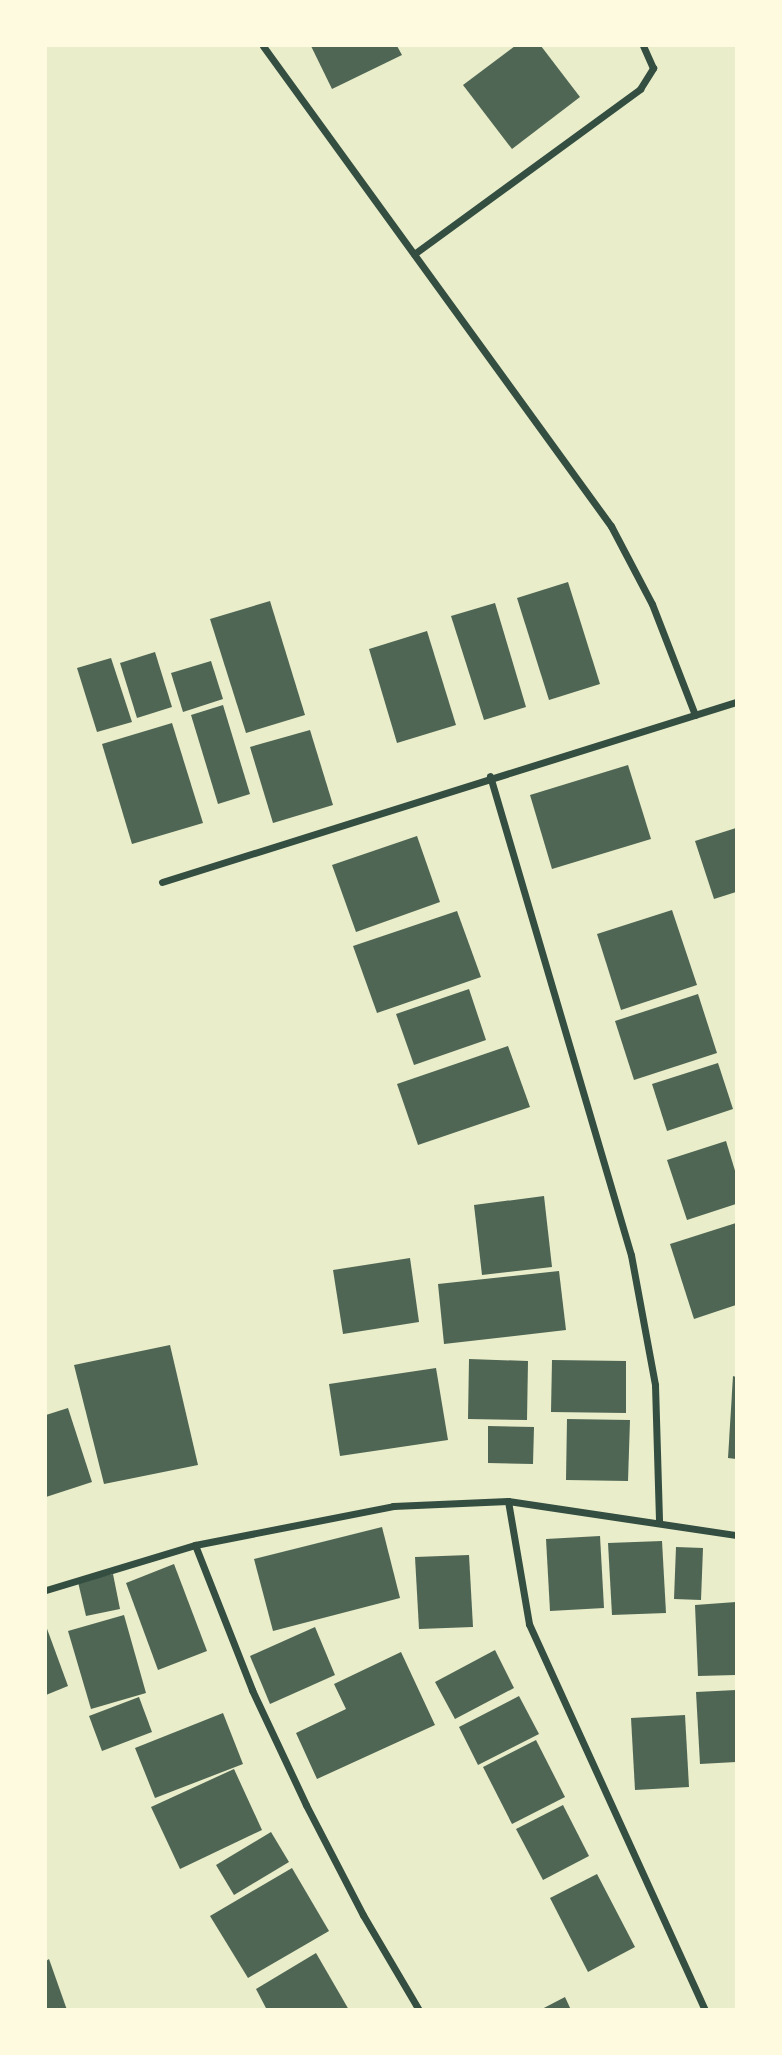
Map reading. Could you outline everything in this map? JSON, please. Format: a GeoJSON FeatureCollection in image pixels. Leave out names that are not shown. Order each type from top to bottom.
{"type":"FeatureCollection","features":[{"type":"Feature","properties":{"kind":"street"},"geometry":{"type":"LineString","coordinates":[[263,46],[611,526],[652,604],[695,715]]}},
{"type":"Feature","properties":{"kind":"street"},"geometry":{"type":"LineString","coordinates":[[414,254],[640,89],[653,68],[643,46]]}},
{"type":"Feature","properties":{"kind":"street"},"geometry":{"type":"LineString","coordinates":[[162,882],[490,776],[737,702]]}},
{"type":"Feature","properties":{"kind":"street"},"geometry":{"type":"LineString","coordinates":[[490,776],[631,1255],[655,1385],[659,1522]]}},
{"type":"Feature","properties":{"kind":"street"},"geometry":{"type":"LineString","coordinates":[[508,1502],[529,1624],[705,2010]]}},
{"type":"Feature","properties":{"kind":"street"},"geometry":{"type":"LineString","coordinates":[[46,1590],[195,1545],[393,1506],[508,1502],[737,1535]]}},
{"type":"Feature","properties":{"kind":"street"},"geometry":{"type":"LineString","coordinates":[[195,1545],[252,1690],[306,1805],[363,1915],[419,2010]]}},
{"type":"Feature","properties":{"kind":"building"},"geometry":{"type":"Polygon","coordinates":[[[311,46],[397,46],[402,55],[332,89],[311,46]]]}},
{"type":"Feature","properties":{"kind":"building"},"geometry":{"type":"Polygon","coordinates":[[[515,46],[541,46],[580,97],[512,149],[463,85],[515,46]]]}},
{"type":"Feature","properties":{"kind":"building"},"geometry":{"type":"Polygon","coordinates":[[[568,582],[600,684],[549,700],[517,598],[568,582]]]}},
{"type":"Feature","properties":{"kind":"building"},"geometry":{"type":"Polygon","coordinates":[[[270,601],[305,715],[246,733],[210,619],[270,601]]]}},
{"type":"Feature","properties":{"kind":"building"},"geometry":{"type":"Polygon","coordinates":[[[495,603],[526,707],[484,720],[451,616],[495,603]]]}},
{"type":"Feature","properties":{"kind":"building"},"geometry":{"type":"Polygon","coordinates":[[[427,631],[456,725],[397,743],[369,649],[427,631]]]}},
{"type":"Feature","properties":{"kind":"building"},"geometry":{"type":"Polygon","coordinates":[[[155,652],[172,707],[137,718],[120,663],[155,652]]]}},
{"type":"Feature","properties":{"kind":"building"},"geometry":{"type":"Polygon","coordinates":[[[111,658],[132,722],[97,732],[77,668],[111,658]]]}},
{"type":"Feature","properties":{"kind":"building"},"geometry":{"type":"Polygon","coordinates":[[[211,661],[223,699],[183,712],[171,673],[211,661]]]}},
{"type":"Feature","properties":{"kind":"building"},"geometry":{"type":"Polygon","coordinates":[[[223,705],[250,794],[218,804],[191,715],[223,705]]]}},
{"type":"Feature","properties":{"kind":"building"},"geometry":{"type":"Polygon","coordinates":[[[172,723],[203,823],[132,844],[102,744],[172,723]]]}},
{"type":"Feature","properties":{"kind":"building"},"geometry":{"type":"Polygon","coordinates":[[[310,730],[333,805],[273,823],[250,747],[310,730]]]}},
{"type":"Feature","properties":{"kind":"building"},"geometry":{"type":"Polygon","coordinates":[[[628,765],[651,839],[552,869],[530,795],[628,765]]]}},
{"type":"Feature","properties":{"kind":"building"},"geometry":{"type":"Polygon","coordinates":[[[736,828],[736,892],[714,899],[695,841],[736,828]]]}},
{"type":"Feature","properties":{"kind":"building"},"geometry":{"type":"Polygon","coordinates":[[[417,836],[440,902],[356,932],[332,865],[417,836]]]}},
{"type":"Feature","properties":{"kind":"building"},"geometry":{"type":"Polygon","coordinates":[[[672,910],[697,985],[621,1010],[597,934],[672,910]]]}},
{"type":"Feature","properties":{"kind":"building"},"geometry":{"type":"Polygon","coordinates":[[[457,911],[481,977],[377,1013],[353,946],[457,911]]]}},
{"type":"Feature","properties":{"kind":"building"},"geometry":{"type":"Polygon","coordinates":[[[469,989],[486,1040],[414,1065],[396,1014],[469,989]]]}},
{"type":"Feature","properties":{"kind":"building"},"geometry":{"type":"Polygon","coordinates":[[[698,994],[717,1053],[634,1080],[615,1021],[698,994]]]}},
{"type":"Feature","properties":{"kind":"building"},"geometry":{"type":"Polygon","coordinates":[[[508,1046],[530,1107],[418,1145],[397,1084],[508,1046]]]}},
{"type":"Feature","properties":{"kind":"building"},"geometry":{"type":"Polygon","coordinates":[[[718,1063],[733,1109],[667,1131],[652,1084],[718,1063]]]}},
{"type":"Feature","properties":{"kind":"building"},"geometry":{"type":"Polygon","coordinates":[[[726,1141],[736,1174],[736,1204],[687,1220],[667,1160],[726,1141]]]}},
{"type":"Feature","properties":{"kind":"building"},"geometry":{"type":"Polygon","coordinates":[[[544,1196],[552,1267],[482,1275],[474,1205],[544,1196]]]}},
{"type":"Feature","properties":{"kind":"building"},"geometry":{"type":"Polygon","coordinates":[[[736,1223],[736,1305],[694,1319],[670,1244],[736,1223]]]}},
{"type":"Feature","properties":{"kind":"building"},"geometry":{"type":"Polygon","coordinates":[[[410,1258],[419,1322],[343,1334],[333,1270],[410,1258]]]}},
{"type":"Feature","properties":{"kind":"building"},"geometry":{"type":"Polygon","coordinates":[[[559,1271],[566,1330],[444,1344],[438,1284],[559,1271]]]}},
{"type":"Feature","properties":{"kind":"building"},"geometry":{"type":"Polygon","coordinates":[[[170,1345],[198,1465],[104,1484],[74,1365],[170,1345]]]}},
{"type":"Feature","properties":{"kind":"building"},"geometry":{"type":"Polygon","coordinates":[[[469,1359],[528,1361],[527,1420],[468,1419],[469,1359]]]}},
{"type":"Feature","properties":{"kind":"building"},"geometry":{"type":"Polygon","coordinates":[[[552,1360],[626,1361],[626,1413],[551,1412],[552,1360]]]}},
{"type":"Feature","properties":{"kind":"building"},"geometry":{"type":"Polygon","coordinates":[[[436,1368],[448,1440],[340,1456],[329,1384],[436,1368]]]}},
{"type":"Feature","properties":{"kind":"building"},"geometry":{"type":"Polygon","coordinates":[[[733,1376],[736,1377],[736,1459],[728,1458],[733,1376]]]}},
{"type":"Feature","properties":{"kind":"building"},"geometry":{"type":"Polygon","coordinates":[[[68,1408],[92,1482],[46,1497],[46,1415],[68,1408]]]}},
{"type":"Feature","properties":{"kind":"building"},"geometry":{"type":"Polygon","coordinates":[[[567,1419],[630,1420],[628,1481],[566,1480],[567,1419]]]}},
{"type":"Feature","properties":{"kind":"building"},"geometry":{"type":"Polygon","coordinates":[[[488,1426],[534,1427],[533,1464],[488,1463],[488,1426]]]}},
{"type":"Feature","properties":{"kind":"building"},"geometry":{"type":"Polygon","coordinates":[[[382,1527],[400,1598],[273,1631],[254,1559],[382,1527]]]}},
{"type":"Feature","properties":{"kind":"building"},"geometry":{"type":"Polygon","coordinates":[[[600,1536],[604,1608],[550,1611],[546,1539],[600,1536]]]}},
{"type":"Feature","properties":{"kind":"building"},"geometry":{"type":"Polygon","coordinates":[[[662,1541],[666,1613],[612,1615],[608,1543],[662,1541]]]}},
{"type":"Feature","properties":{"kind":"building"},"geometry":{"type":"Polygon","coordinates":[[[676,1547],[703,1548],[701,1600],[674,1599],[676,1547]]]}},
{"type":"Feature","properties":{"kind":"building"},"geometry":{"type":"Polygon","coordinates":[[[469,1555],[473,1627],[419,1629],[415,1557],[469,1555]]]}},
{"type":"Feature","properties":{"kind":"building"},"geometry":{"type":"Polygon","coordinates":[[[174,1564],[207,1651],[158,1670],[126,1583],[174,1564]]]}},
{"type":"Feature","properties":{"kind":"building"},"geometry":{"type":"Polygon","coordinates":[[[113,1574],[120,1609],[86,1616],[78,1582],[113,1574]]]}},
{"type":"Feature","properties":{"kind":"building"},"geometry":{"type":"Polygon","coordinates":[[[736,1602],[736,1675],[698,1676],[695,1605],[736,1602]]]}},
{"type":"Feature","properties":{"kind":"building"},"geometry":{"type":"Polygon","coordinates":[[[124,1615],[146,1693],[91,1709],[68,1631],[124,1615]]]}},
{"type":"Feature","properties":{"kind":"building"},"geometry":{"type":"Polygon","coordinates":[[[46,1626],[68,1686],[46,1695],[46,1626]]]}},
{"type":"Feature","properties":{"kind":"building"},"geometry":{"type":"Polygon","coordinates":[[[315,1627],[335,1675],[270,1704],[250,1656],[315,1627]]]}},
{"type":"Feature","properties":{"kind":"building"},"geometry":{"type":"Polygon","coordinates":[[[495,1650],[514,1688],[455,1719],[435,1682],[495,1650]]]}},
{"type":"Feature","properties":{"kind":"building"},"geometry":{"type":"Polygon","coordinates":[[[401,1652],[435,1725],[317,1779],[296,1733],[346,1709],[334,1684],[401,1652]]]}},
{"type":"Feature","properties":{"kind":"building"},"geometry":{"type":"Polygon","coordinates":[[[736,1690],[736,1762],[700,1764],[696,1692],[736,1690]]]}},
{"type":"Feature","properties":{"kind":"building"},"geometry":{"type":"Polygon","coordinates":[[[519,1696],[539,1734],[478,1765],[459,1727],[519,1696]]]}},
{"type":"Feature","properties":{"kind":"building"},"geometry":{"type":"Polygon","coordinates":[[[139,1697],[152,1732],[102,1751],[89,1716],[139,1697]]]}},
{"type":"Feature","properties":{"kind":"building"},"geometry":{"type":"Polygon","coordinates":[[[223,1713],[243,1764],[155,1798],[135,1748],[223,1713]]]}},
{"type":"Feature","properties":{"kind":"building"},"geometry":{"type":"Polygon","coordinates":[[[685,1715],[689,1787],[635,1790],[631,1718],[685,1715]]]}},
{"type":"Feature","properties":{"kind":"building"},"geometry":{"type":"Polygon","coordinates":[[[536,1740],[565,1797],[512,1824],[483,1767],[536,1740]]]}},
{"type":"Feature","properties":{"kind":"building"},"geometry":{"type":"Polygon","coordinates":[[[234,1769],[262,1830],[180,1869],[151,1807],[234,1769]]]}},
{"type":"Feature","properties":{"kind":"building"},"geometry":{"type":"Polygon","coordinates":[[[563,1805],[589,1856],[543,1880],[516,1829],[563,1805]]]}},
{"type":"Feature","properties":{"kind":"building"},"geometry":{"type":"Polygon","coordinates":[[[271,1832],[289,1862],[234,1895],[216,1865],[271,1832]]]}},
{"type":"Feature","properties":{"kind":"building"},"geometry":{"type":"Polygon","coordinates":[[[292,1868],[329,1931],[248,1978],[210,1916],[292,1868]]]}},
{"type":"Feature","properties":{"kind":"building"},"geometry":{"type":"Polygon","coordinates":[[[597,1874],[635,1947],[588,1972],[550,1898],[597,1874]]]}},
{"type":"Feature","properties":{"kind":"building"},"geometry":{"type":"Polygon","coordinates":[[[316,1953],[349,2010],[267,2010],[256,1989],[316,1953]]]}},
{"type":"Feature","properties":{"kind":"building"},"geometry":{"type":"Polygon","coordinates":[[[49,1959],[67,2010],[46,2010],[46,1961],[49,1959]]]}},
{"type":"Feature","properties":{"kind":"building"},"geometry":{"type":"Polygon","coordinates":[[[565,1997],[571,2010],[540,2010],[565,1997]]]}}]}
